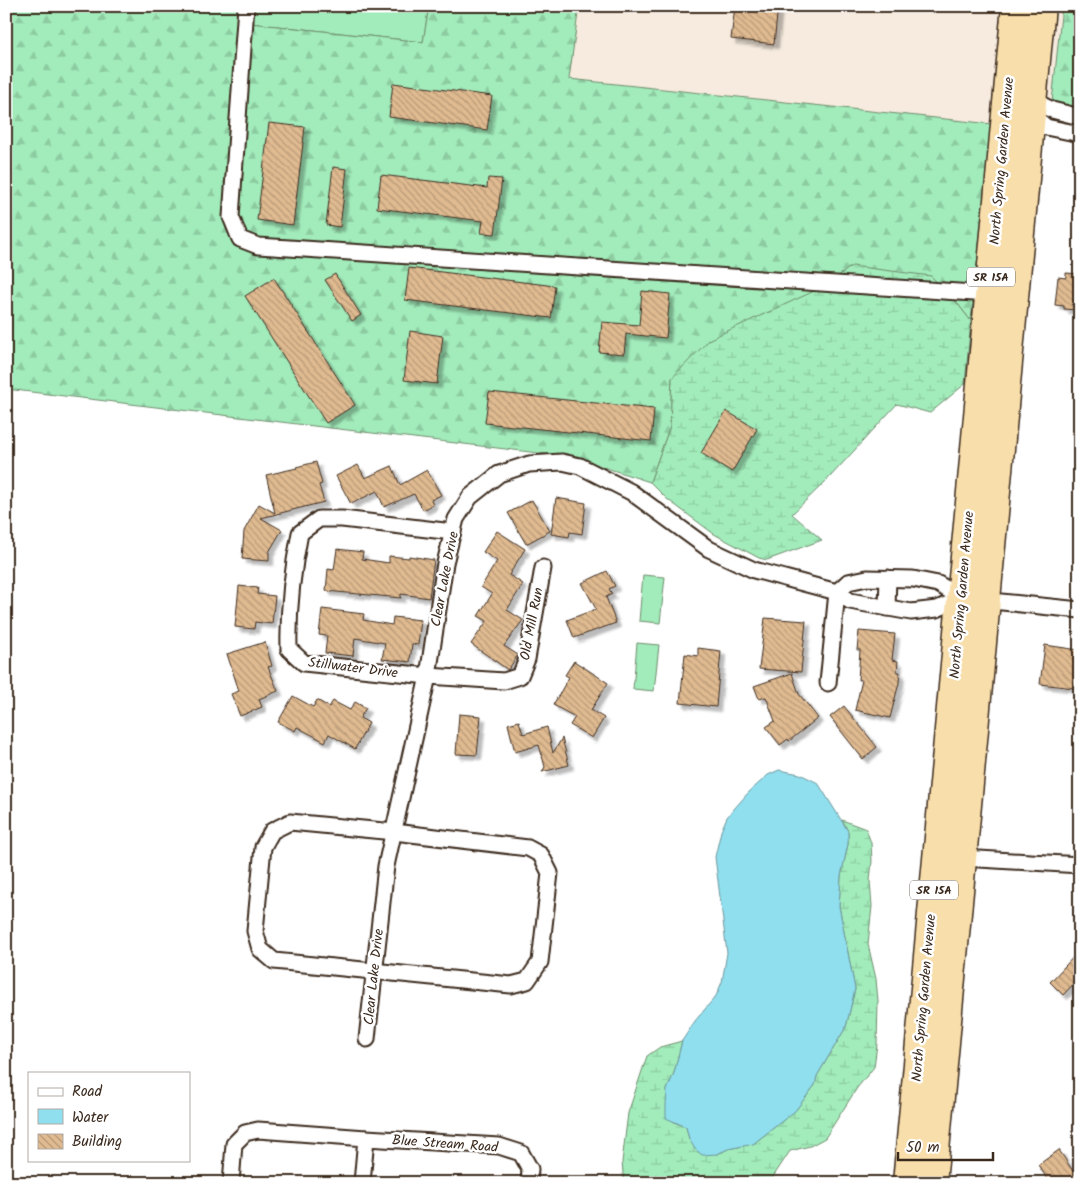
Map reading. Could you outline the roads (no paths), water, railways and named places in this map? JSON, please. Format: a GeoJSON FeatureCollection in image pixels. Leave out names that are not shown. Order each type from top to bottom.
{"type":"FeatureCollection","features":[{"type":"Feature","properties":{"kind":"highway","name":"North Spring Garden Avenue"},"geometry":{"type":"LineString","coordinates":[[907,1183],[1027,154],[1018,122],[1023,108],[1010,74],[1016,6]]}},
{"type":"Feature","properties":{"kind":"highway","name":"North Spring Garden Avenue"},"geometry":{"type":"LineString","coordinates":[[932,1183],[962,858],[989,294],[1041,6]]}},
{"type":"Feature","properties":{"kind":"street"},"geometry":{"type":"LineString","coordinates":[[246,6],[231,217],[240,239],[258,246],[989,294]]}},
{"type":"Feature","properties":{"kind":"street"},"geometry":{"type":"LineString","coordinates":[[1023,108],[1052,110],[1080,117]]}},
{"type":"Feature","properties":{"kind":"street"},"geometry":{"type":"LineString","coordinates":[[1023,108],[1046,127],[1080,134]]}},
{"type":"Feature","properties":{"kind":"street","name":"Clear Lake Drive"},"geometry":{"type":"LineString","coordinates":[[367,1039],[386,866],[428,676],[445,563],[456,519],[470,497],[498,474],[530,464],[562,462],[580,466],[631,492],[709,549],[754,570],[837,592],[850,601],[911,612],[937,609],[974,599]]}},
{"type":"Feature","properties":{"kind":"street","name":"Stillwater Drive"},"geometry":{"type":"LineString","coordinates":[[428,676],[304,663],[288,649],[288,617],[293,568],[300,533],[319,519],[342,519],[453,532]]}},
{"type":"Feature","properties":{"kind":"street","name":"Old Mill Run"},"geometry":{"type":"LineString","coordinates":[[428,676],[504,681],[520,676],[527,659],[543,568]]}},
{"type":"Feature","properties":{"kind":"street"},"geometry":{"type":"LineString","coordinates":[[828,683],[837,592],[848,582],[867,578],[913,579],[938,584],[974,599],[1080,610]]}},
{"type":"Feature","properties":{"kind":"street"},"geometry":{"type":"LineString","coordinates":[[887,608],[888,578]]}},
{"type":"Feature","properties":{"kind":"street"},"geometry":{"type":"LineString","coordinates":[[290,822],[394,832],[528,848],[541,855],[550,873],[540,962],[527,981],[511,985],[274,961],[260,948],[255,932],[263,847],[272,831],[290,822]]}},
{"type":"Feature","properties":{"kind":"street"},"geometry":{"type":"LineString","coordinates":[[962,858],[1080,865]]}},
{"type":"Feature","properties":{"kind":"street","name":"Blue Stream Road"},"geometry":{"type":"LineString","coordinates":[[231,1183],[234,1144],[245,1133],[258,1130],[499,1146],[521,1153],[530,1169],[529,1183]]}},
{"type":"Feature","properties":{"kind":"street"},"geometry":{"type":"LineString","coordinates":[[362,1183],[366,1138]]}},
{"type":"Feature","properties":{"kind":"water"},"geometry":{"type":"Polygon","coordinates":[[[779,770],[800,774],[818,783],[848,831],[848,844],[841,876],[839,906],[855,989],[846,1027],[817,1076],[815,1085],[795,1111],[753,1144],[728,1149],[717,1154],[702,1155],[695,1149],[689,1139],[686,1127],[666,1118],[667,1090],[674,1073],[682,1041],[695,1021],[716,996],[722,982],[727,953],[715,857],[721,831],[727,817],[748,793],[768,775],[779,770]]]}}]}
